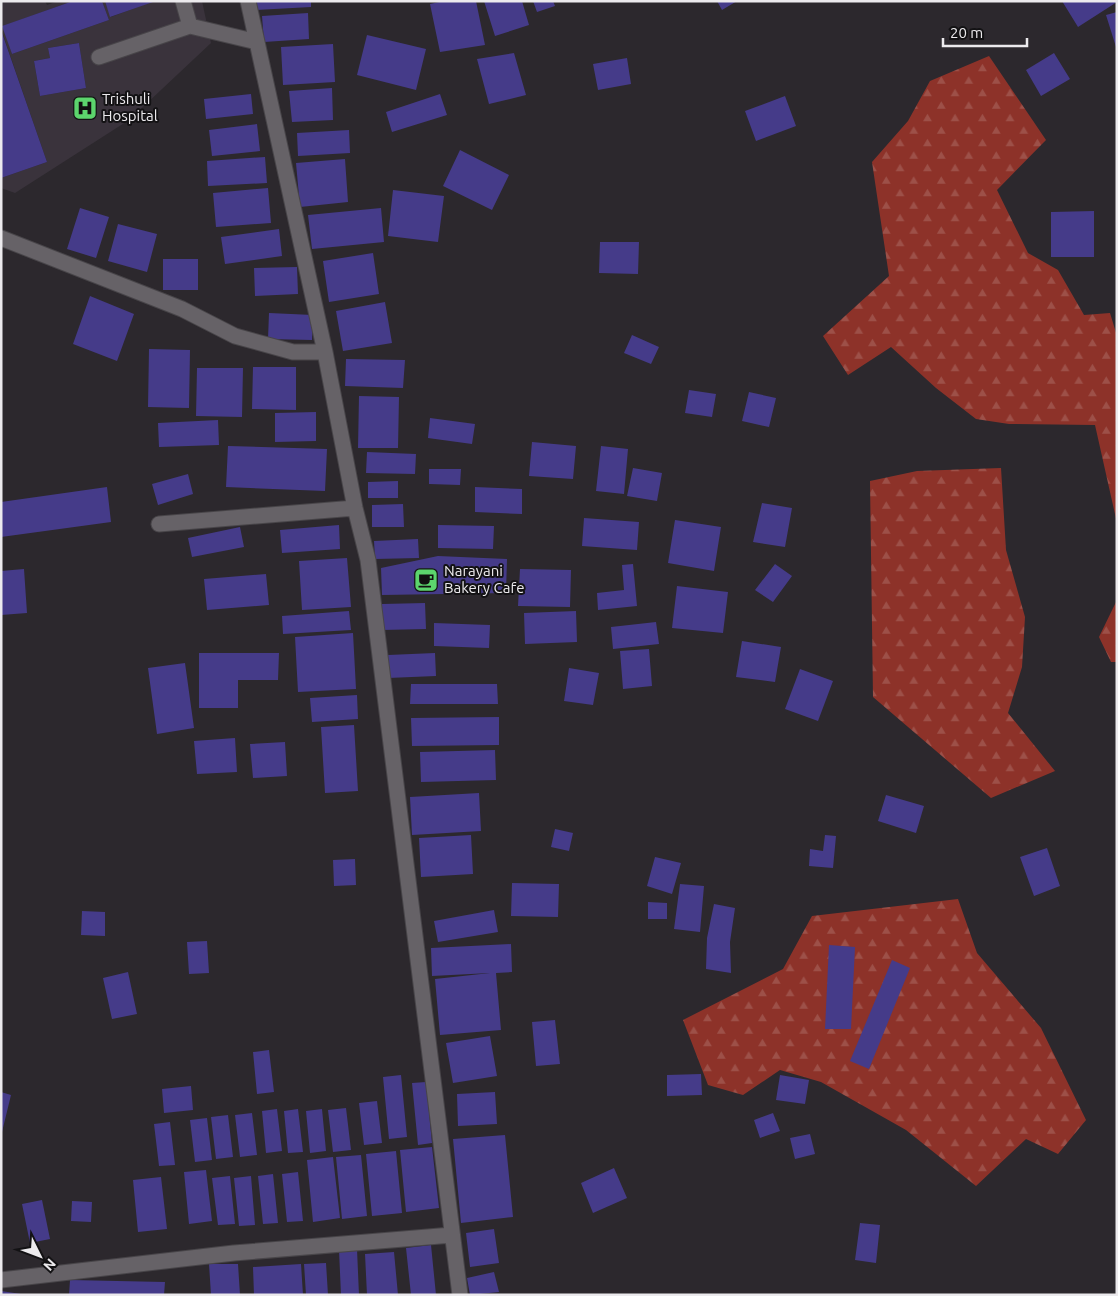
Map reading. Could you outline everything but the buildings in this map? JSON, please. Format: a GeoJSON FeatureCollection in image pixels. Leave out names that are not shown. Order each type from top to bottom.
{"type":"FeatureCollection","features":[{"type":"Feature","properties":{"kind":"street"},"geometry":{"type":"LineString","coordinates":[[183,1],[190,26]]}},
{"type":"Feature","properties":{"kind":"street"},"geometry":{"type":"LineString","coordinates":[[248,1],[325,352],[355,508],[368,560],[460,1295]]}},
{"type":"Feature","properties":{"kind":"street"},"geometry":{"type":"LineString","coordinates":[[99,57],[190,26],[257,42]]}},
{"type":"Feature","properties":{"kind":"street"},"geometry":{"type":"LineString","coordinates":[[1,238],[182,308],[234,336],[293,352],[325,352]]}},
{"type":"Feature","properties":{"kind":"street"},"geometry":{"type":"LineString","coordinates":[[159,524],[355,508]]}},
{"type":"Feature","properties":{"kind":"street"},"geometry":{"type":"LineString","coordinates":[[1,1280],[234,1253],[452,1235]]}},
{"type":"Feature","properties":{"kind":"shaded area","name":"Trishuli Hospital"},"geometry":{"type":"Polygon","coordinates":[[[1,1],[45,1],[47,5],[58,1],[73,1],[3,26],[12,54],[109,20],[102,1],[105,1],[111,17],[154,1],[202,1],[211,43],[129,120],[15,193],[1,188],[1,178],[47,162],[1,29],[1,1]],[[79,43],[48,48],[50,58],[34,61],[40,96],[86,88],[79,43]]]}},
{"type":"Feature","properties":{"kind":"green space"},"geometry":{"type":"Polygon","coordinates":[[[989,56],[1046,140],[997,190],[1028,253],[1058,270],[1084,315],[1110,313],[1117,336],[1117,523],[1095,425],[1009,424],[976,419],[936,388],[891,347],[848,375],[823,336],[889,276],[872,162],[908,121],[930,81],[989,56]]]}},
{"type":"Feature","properties":{"kind":"green space"},"geometry":{"type":"Polygon","coordinates":[[[1001,468],[1006,550],[1025,617],[1022,667],[1008,713],[1055,771],[991,798],[873,697],[870,481],[917,471],[1001,468]]]}},
{"type":"Feature","properties":{"kind":"green space"},"geometry":{"type":"Polygon","coordinates":[[[1117,600],[1117,662],[1111,662],[1099,637],[1117,600]]]}},
{"type":"Feature","properties":{"kind":"green space"},"geometry":{"type":"Polygon","coordinates":[[[958,899],[977,953],[1041,1028],[1086,1120],[1058,1154],[1026,1139],[976,1186],[906,1130],[821,1082],[780,1070],[743,1095],[708,1085],[683,1020],[783,969],[812,916],[958,899]]]}},
{"type":"Feature","properties":{"kind":"place","name":"Trishuli Hospital"},"geometry":{"type":"Point","coordinates":[85,108]}},
{"type":"Feature","properties":{"kind":"place","name":"Narayani Bakery Cafe"},"geometry":{"type":"Point","coordinates":[426,580]}}]}
